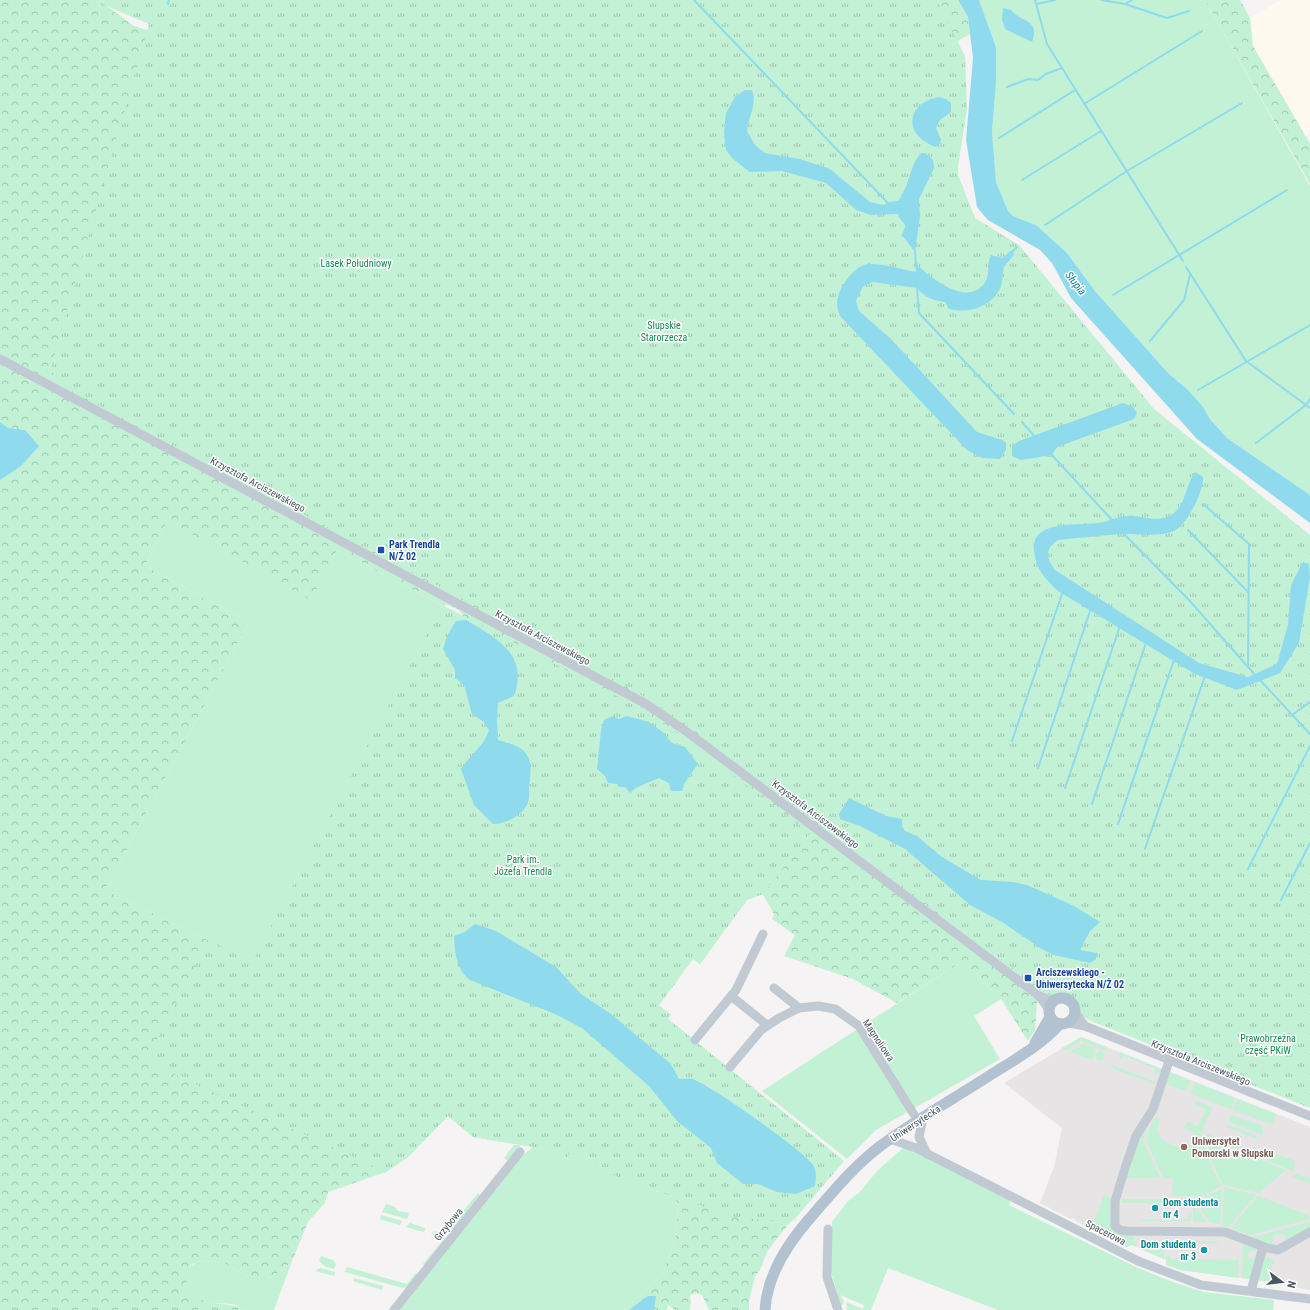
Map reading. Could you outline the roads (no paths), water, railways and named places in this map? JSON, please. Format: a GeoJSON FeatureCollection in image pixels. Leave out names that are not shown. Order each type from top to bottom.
{"type":"FeatureCollection","features":[{"type":"Feature","properties":{"kind":"main road"},"geometry":{"type":"LineString","coordinates":[[1064,1023],[1051,1009],[1062,998],[1066,998],[1073,1004],[1075,1012]]}},
{"type":"Feature","properties":{"kind":"main road","name":"Uniwersytecka"},"geometry":{"type":"LineString","coordinates":[[1033,1048],[1051,1009]]}},
{"type":"Feature","properties":{"kind":"main road","name":"Uniwersytecka"},"geometry":{"type":"LineString","coordinates":[[765,1310],[767,1290],[773,1273],[793,1238],[854,1168],[890,1139],[1033,1048],[1049,1036],[1075,1012]]}},
{"type":"Feature","properties":{"kind":"street","name":"Krzysztofa Arciszewskiego"},"geometry":{"type":"LineString","coordinates":[[0,359],[646,704],[702,743],[1038,995],[1051,1009]]}},
{"type":"Feature","properties":{"kind":"street"},"geometry":{"type":"LineString","coordinates":[[695,1040],[739,986],[763,934]]}},
{"type":"Feature","properties":{"kind":"street"},"geometry":{"type":"LineString","coordinates":[[774,988],[799,1008]]}},
{"type":"Feature","properties":{"kind":"street"},"geometry":{"type":"LineString","coordinates":[[731,996],[767,1025]]}},
{"type":"Feature","properties":{"kind":"street","name":"Magnoliowa"},"geometry":{"type":"LineString","coordinates":[[730,1067],[754,1036],[767,1025],[799,1008],[818,1006],[835,1009],[859,1026],[920,1119]]}},
{"type":"Feature","properties":{"kind":"street"},"geometry":{"type":"LineString","coordinates":[[1075,1012],[1085,1026]]}},
{"type":"Feature","properties":{"kind":"street","name":"Krzysztofa Arciszewskiego"},"geometry":{"type":"LineString","coordinates":[[1064,1023],[1085,1026],[1169,1061],[1310,1116]]}},
{"type":"Feature","properties":{"kind":"street"},"geometry":{"type":"LineString","coordinates":[[1169,1061],[1153,1108],[1136,1136],[1126,1165],[1115,1201],[1116,1226],[1120,1230],[1127,1231],[1225,1232],[1274,1250],[1282,1249],[1310,1232]]}},
{"type":"Feature","properties":{"kind":"street"},"geometry":{"type":"LineString","coordinates":[[920,1119],[919,1137],[927,1154]]}},
{"type":"Feature","properties":{"kind":"street","name":"Spacerowa"},"geometry":{"type":"LineString","coordinates":[[890,1139],[927,1154],[1144,1264],[1201,1285],[1310,1298]]}},
{"type":"Feature","properties":{"kind":"street","name":"Grzybowa"},"geometry":{"type":"LineString","coordinates":[[394,1310],[520,1152]]}},
{"type":"Feature","properties":{"kind":"street"},"geometry":{"type":"LineString","coordinates":[[828,1230],[827,1277],[838,1310]]}},
{"type":"Feature","properties":{"kind":"street"},"geometry":{"type":"LineString","coordinates":[[1251,1292],[1263,1247]]}},
{"type":"Feature","properties":{"kind":"water","name":"Słupia"},"geometry":{"type":"Polygon","coordinates":[[[958,0],[979,0],[996,47],[996,83],[992,132],[996,182],[1008,211],[1013,216],[1036,225],[1067,253],[1095,291],[1168,373],[1188,390],[1203,407],[1210,419],[1227,438],[1310,495],[1310,523],[1197,439],[1071,298],[1052,263],[1040,250],[988,220],[977,207],[966,140],[973,58],[968,17],[958,0]]]}},
{"type":"Feature","properties":{"kind":"water"},"geometry":{"type":"Polygon","coordinates":[[[1003,8],[1011,10],[1031,24],[1034,29],[1032,42],[1005,29],[1002,19],[1003,8]]]}},
{"type":"Feature","properties":{"kind":"water"},"geometry":{"type":"Polygon","coordinates":[[[745,90],[752,90],[754,97],[747,131],[755,145],[765,153],[800,159],[830,169],[870,202],[884,205],[888,202],[898,201],[905,189],[917,158],[921,153],[926,153],[933,160],[934,168],[919,199],[920,216],[915,252],[902,235],[906,224],[898,214],[871,215],[856,210],[826,183],[782,171],[750,172],[733,159],[726,150],[724,133],[726,113],[735,97],[745,90]]]}},
{"type":"Feature","properties":{"kind":"water"},"geometry":{"type":"Polygon","coordinates":[[[940,97],[951,103],[951,112],[940,120],[936,128],[941,140],[939,145],[936,147],[925,142],[918,135],[913,127],[912,119],[920,105],[929,100],[940,97]]]}},
{"type":"Feature","properties":{"kind":"water"},"geometry":{"type":"Polygon","coordinates":[[[1010,251],[1013,251],[1014,255],[1004,267],[1000,289],[991,300],[978,308],[964,311],[949,309],[945,302],[930,298],[917,288],[872,282],[863,287],[856,301],[859,311],[891,339],[977,432],[1002,440],[1006,443],[1006,450],[1000,459],[982,458],[967,450],[840,316],[837,306],[838,298],[843,285],[848,278],[858,268],[870,264],[916,272],[915,263],[938,282],[948,287],[958,291],[967,292],[976,290],[986,281],[991,255],[1003,258],[1010,251]]]}},
{"type":"Feature","properties":{"kind":"water"},"geometry":{"type":"Polygon","coordinates":[[[1123,403],[1133,407],[1137,413],[1134,419],[1057,447],[1052,455],[1021,460],[1012,456],[1012,446],[1019,441],[1123,403]]]}},
{"type":"Feature","properties":{"kind":"water"},"geometry":{"type":"Polygon","coordinates":[[[0,422],[8,428],[25,430],[39,446],[21,466],[0,480],[0,422]]]}},
{"type":"Feature","properties":{"kind":"water"},"geometry":{"type":"Polygon","coordinates":[[[1195,472],[1203,477],[1203,483],[1198,499],[1184,522],[1174,531],[1156,535],[1125,534],[1058,540],[1050,547],[1048,557],[1055,570],[1199,663],[1248,677],[1277,664],[1288,625],[1291,585],[1303,562],[1309,564],[1310,577],[1299,643],[1280,673],[1237,690],[1195,674],[1058,591],[1042,573],[1035,557],[1035,540],[1041,533],[1049,528],[1072,524],[1104,522],[1126,516],[1154,519],[1167,517],[1173,514],[1182,503],[1195,472]]]}},
{"type":"Feature","properties":{"kind":"water"},"geometry":{"type":"Polygon","coordinates":[[[466,620],[499,641],[514,659],[517,669],[518,682],[514,696],[498,703],[498,740],[518,747],[527,755],[531,769],[529,798],[527,805],[521,813],[512,819],[498,824],[493,824],[474,805],[461,769],[481,745],[489,730],[484,722],[472,714],[464,685],[455,678],[455,670],[443,649],[447,636],[456,621],[466,620]]]}},
{"type":"Feature","properties":{"kind":"water"},"geometry":{"type":"Polygon","coordinates":[[[613,716],[619,719],[627,716],[649,722],[664,733],[672,743],[685,747],[698,764],[684,784],[682,791],[671,791],[669,783],[659,778],[640,786],[630,793],[625,787],[619,787],[617,784],[608,783],[605,776],[597,769],[601,730],[604,720],[613,716]]]}},
{"type":"Feature","properties":{"kind":"water"},"geometry":{"type":"Polygon","coordinates":[[[849,798],[886,816],[902,819],[902,826],[905,831],[917,836],[942,857],[981,880],[1013,882],[1027,885],[1074,906],[1100,922],[1090,931],[1080,950],[1097,953],[1096,959],[1090,963],[1054,955],[1040,948],[1002,922],[970,905],[905,849],[860,826],[840,819],[839,814],[849,798]]]}},
{"type":"Feature","properties":{"kind":"water"},"geometry":{"type":"Polygon","coordinates":[[[475,924],[496,931],[556,967],[581,994],[611,1014],[671,1064],[679,1079],[692,1079],[701,1083],[735,1104],[793,1146],[813,1165],[816,1173],[815,1186],[796,1194],[777,1192],[758,1184],[743,1184],[717,1163],[711,1148],[677,1121],[649,1086],[582,1028],[555,1014],[470,980],[465,976],[459,966],[454,936],[465,932],[475,924]]]}},
{"type":"Feature","properties":{"kind":"water"},"geometry":{"type":"Polygon","coordinates":[[[648,1296],[656,1296],[654,1310],[629,1310],[648,1296]]]}},
{"type":"Feature","properties":{"kind":"waterway"},"geometry":{"type":"LineString","coordinates":[[168,4],[169,0]]}},
{"type":"Feature","properties":{"kind":"waterway"},"geometry":{"type":"LineString","coordinates":[[694,0],[888,203]]}},
{"type":"Feature","properties":{"kind":"waterway"},"geometry":{"type":"LineString","coordinates":[[1035,0],[1047,44],[1183,261]]}},
{"type":"Feature","properties":{"kind":"waterway"},"geometry":{"type":"LineString","coordinates":[[1037,4],[1055,0]]}},
{"type":"Feature","properties":{"kind":"waterway"},"geometry":{"type":"LineString","coordinates":[[1101,0],[1125,4],[1167,18],[1189,11]]}},
{"type":"Feature","properties":{"kind":"waterway"},"geometry":{"type":"LineString","coordinates":[[1125,4],[1132,0]]}},
{"type":"Feature","properties":{"kind":"waterway"},"geometry":{"type":"LineString","coordinates":[[1084,104],[1202,31]]}},
{"type":"Feature","properties":{"kind":"waterway"},"geometry":{"type":"LineString","coordinates":[[1007,87],[1028,79],[1038,80],[1046,74],[1062,68]]}},
{"type":"Feature","properties":{"kind":"waterway"},"geometry":{"type":"LineString","coordinates":[[999,138],[1075,90]]}},
{"type":"Feature","properties":{"kind":"waterway"},"geometry":{"type":"LineString","coordinates":[[1045,225],[1127,171],[1242,103]]}},
{"type":"Feature","properties":{"kind":"waterway"},"geometry":{"type":"LineString","coordinates":[[1022,180],[1101,131]]}},
{"type":"Feature","properties":{"kind":"waterway"},"geometry":{"type":"LineString","coordinates":[[1113,295],[1287,190]]}},
{"type":"Feature","properties":{"kind":"waterway"},"geometry":{"type":"LineString","coordinates":[[899,216],[907,226]]}},
{"type":"Feature","properties":{"kind":"waterway"},"geometry":{"type":"LineString","coordinates":[[1013,251],[1017,247]]}},
{"type":"Feature","properties":{"kind":"waterway"},"geometry":{"type":"LineString","coordinates":[[915,251],[916,266]]}},
{"type":"Feature","properties":{"kind":"waterway"},"geometry":{"type":"LineString","coordinates":[[1186,267],[1246,361],[1310,408]]}},
{"type":"Feature","properties":{"kind":"waterway"},"geometry":{"type":"LineString","coordinates":[[1150,341],[1184,300],[1190,275]]}},
{"type":"Feature","properties":{"kind":"waterway"},"geometry":{"type":"LineString","coordinates":[[917,287],[919,313],[1014,414]]}},
{"type":"Feature","properties":{"kind":"waterway"},"geometry":{"type":"LineString","coordinates":[[1198,390],[1310,325]]}},
{"type":"Feature","properties":{"kind":"waterway"},"geometry":{"type":"LineString","coordinates":[[1256,443],[1306,405],[1310,399]]}},
{"type":"Feature","properties":{"kind":"waterway"},"geometry":{"type":"LineString","coordinates":[[1022,422],[1036,438]]}},
{"type":"Feature","properties":{"kind":"waterway"},"geometry":{"type":"LineString","coordinates":[[1050,453],[1112,520]]}},
{"type":"Feature","properties":{"kind":"waterway"},"geometry":{"type":"LineString","coordinates":[[1203,504],[1249,544],[1248,666]]}},
{"type":"Feature","properties":{"kind":"waterway"},"geometry":{"type":"LineString","coordinates":[[1188,530],[1248,592]]}},
{"type":"Feature","properties":{"kind":"waterway"},"geometry":{"type":"LineString","coordinates":[[1123,533],[1189,600],[1256,676]]}},
{"type":"Feature","properties":{"kind":"waterway"},"geometry":{"type":"LineString","coordinates":[[1012,741],[1063,591]]}},
{"type":"Feature","properties":{"kind":"waterway"},"geometry":{"type":"LineString","coordinates":[[1038,768],[1091,608]]}},
{"type":"Feature","properties":{"kind":"waterway"},"geometry":{"type":"LineString","coordinates":[[1065,788],[1120,626]]}},
{"type":"Feature","properties":{"kind":"waterway"},"geometry":{"type":"LineString","coordinates":[[1092,804],[1146,643]]}},
{"type":"Feature","properties":{"kind":"waterway"},"geometry":{"type":"LineString","coordinates":[[1118,824],[1174,660]]}},
{"type":"Feature","properties":{"kind":"waterway"},"geometry":{"type":"LineString","coordinates":[[1145,849],[1205,676]]}},
{"type":"Feature","properties":{"kind":"waterway"},"geometry":{"type":"LineString","coordinates":[[1259,679],[1310,734]]}},
{"type":"Feature","properties":{"kind":"waterway"},"geometry":{"type":"LineString","coordinates":[[1292,715],[1310,702]]}},
{"type":"Feature","properties":{"kind":"waterway"},"geometry":{"type":"LineString","coordinates":[[1248,869],[1310,746]]}},
{"type":"Feature","properties":{"kind":"waterway"},"geometry":{"type":"LineString","coordinates":[[1281,900],[1310,843]]}},
{"type":"Feature","properties":{"kind":"place","name":"Park Trendla N/Ż 02"},"geometry":{"type":"Point","coordinates":[381,550]}},
{"type":"Feature","properties":{"kind":"place","name":"Arciszewskiego - Uniwersytecka N/Ż 02"},"geometry":{"type":"Point","coordinates":[1028,978]}},
{"type":"Feature","properties":{"kind":"place","name":"Uniwersytet Pomorski w Słupsku"},"geometry":{"type":"Point","coordinates":[1184,1147]}},
{"type":"Feature","properties":{"kind":"place","name":"Dom studenta nr 4"},"geometry":{"type":"Point","coordinates":[1155,1208]}},
{"type":"Feature","properties":{"kind":"place","name":"Dom studenta nr 3"},"geometry":{"type":"Point","coordinates":[1204,1250]}},
{"type":"Feature","properties":{"kind":"park label","name":"Lasek Południowy"},"geometry":{"type":"Point","coordinates":[356,263]}},
{"type":"Feature","properties":{"kind":"park label","name":"Słupskie Starorzecza"},"geometry":{"type":"Point","coordinates":[664,330]}},
{"type":"Feature","properties":{"kind":"park label","name":"Park im. Józefa Trendla"},"geometry":{"type":"Point","coordinates":[523,864]}},
{"type":"Feature","properties":{"kind":"park label","name":"Prawobrzeżna część PKiW"},"geometry":{"type":"Point","coordinates":[1268,1044]}}]}
